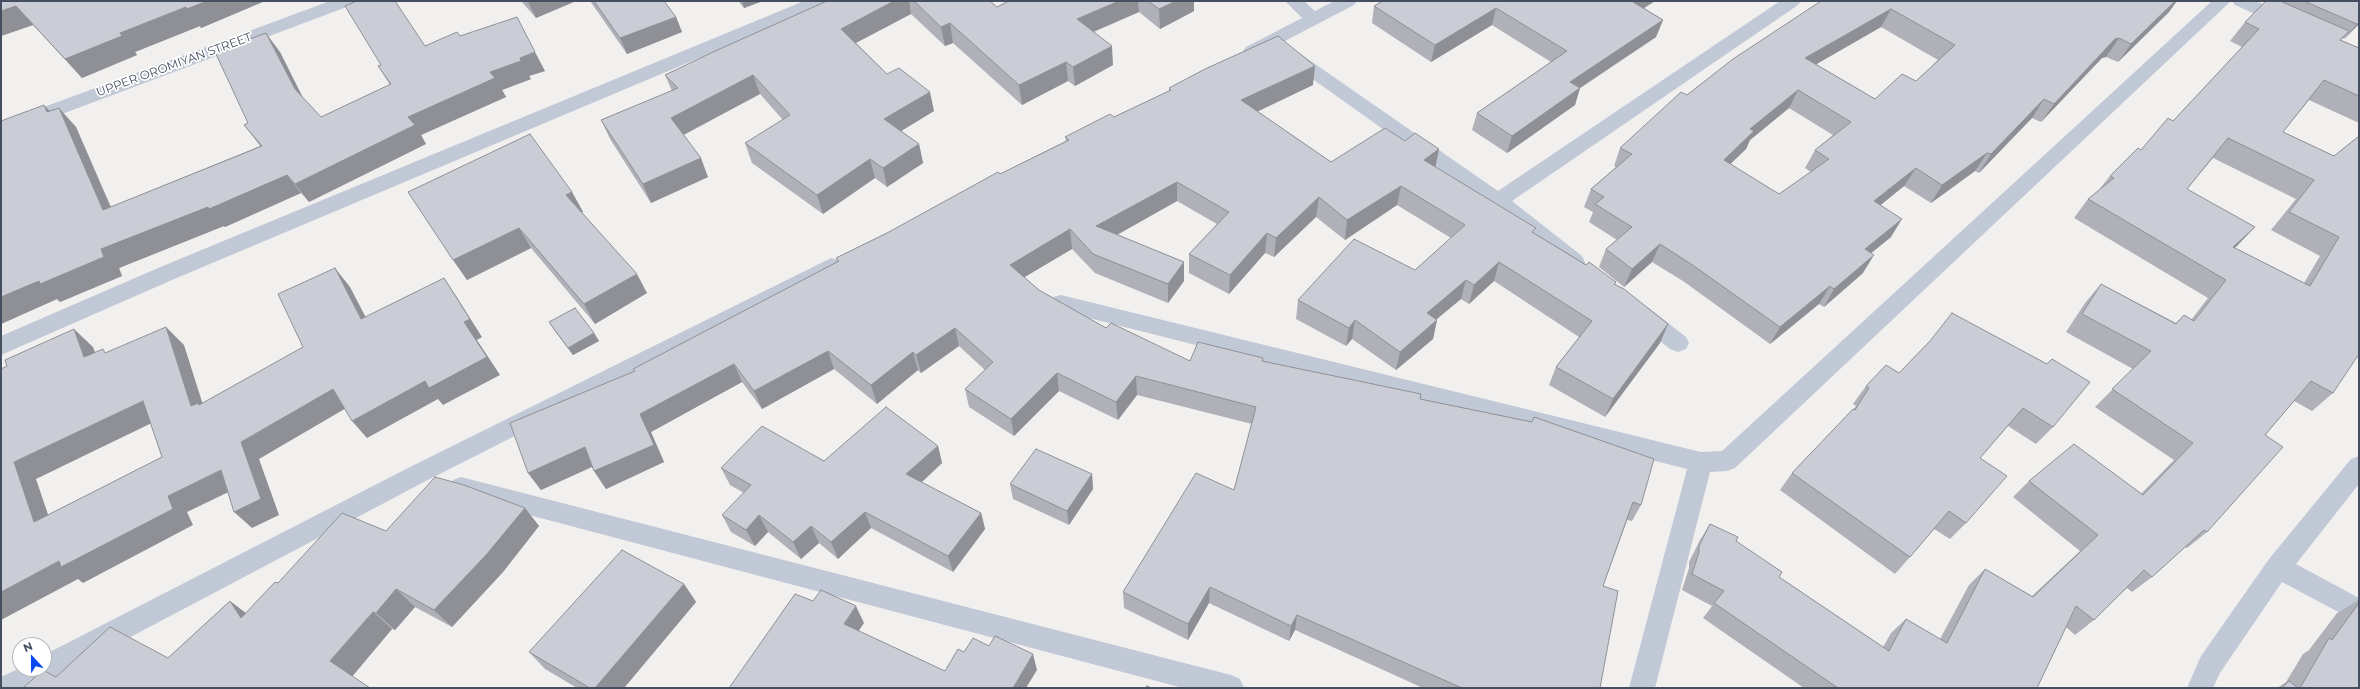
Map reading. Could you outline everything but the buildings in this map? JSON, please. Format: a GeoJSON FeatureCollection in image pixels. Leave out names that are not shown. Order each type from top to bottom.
{"type":"FeatureCollection","features":[{"type":"Feature","properties":{"kind":"street","name":"UPPER OROMIYAN STREET"},"geometry":{"type":"LineString","coordinates":[[1,130],[346,1]]}},
{"type":"Feature","properties":{"kind":"street"},"geometry":{"type":"LineString","coordinates":[[1,346],[180,268],[818,1]]}},
{"type":"Feature","properties":{"kind":"street"},"geometry":{"type":"LineString","coordinates":[[1294,1],[1314,19]]}},
{"type":"Feature","properties":{"kind":"street"},"geometry":{"type":"LineString","coordinates":[[1236,59],[1348,1]]}},
{"type":"Feature","properties":{"kind":"street"},"geometry":{"type":"LineString","coordinates":[[1498,201],[1792,1]]}},
{"type":"Feature","properties":{"kind":"street"},"geometry":{"type":"LineString","coordinates":[[1061,303],[1701,462],[1727,461],[2222,1]]}},
{"type":"Feature","properties":{"kind":"street"},"geometry":{"type":"LineString","coordinates":[[2241,1],[2304,29]]}},
{"type":"Feature","properties":{"kind":"street"},"geometry":{"type":"LineString","coordinates":[[1271,41],[1498,201],[1591,274]]}},
{"type":"Feature","properties":{"kind":"street"},"geometry":{"type":"LineString","coordinates":[[52,665],[416,475],[849,256]]}},
{"type":"Feature","properties":{"kind":"street"},"geometry":{"type":"LineString","coordinates":[[1629,304],[1678,343]]}},
{"type":"Feature","properties":{"kind":"street"},"geometry":{"type":"LineString","coordinates":[[1642,688],[1701,462]]}},
{"type":"Feature","properties":{"kind":"street"},"geometry":{"type":"LineString","coordinates":[[2200,688],[2210,665],[2278,567],[2359,466]]}},
{"type":"Feature","properties":{"kind":"street"},"geometry":{"type":"LineString","coordinates":[[416,475],[1231,688]]}},
{"type":"Feature","properties":{"kind":"street"},"geometry":{"type":"LineString","coordinates":[[2278,567],[2359,611]]}},
{"type":"Feature","properties":{"kind":"street"},"geometry":{"type":"LineString","coordinates":[[7,688],[28,677]]}}]}
